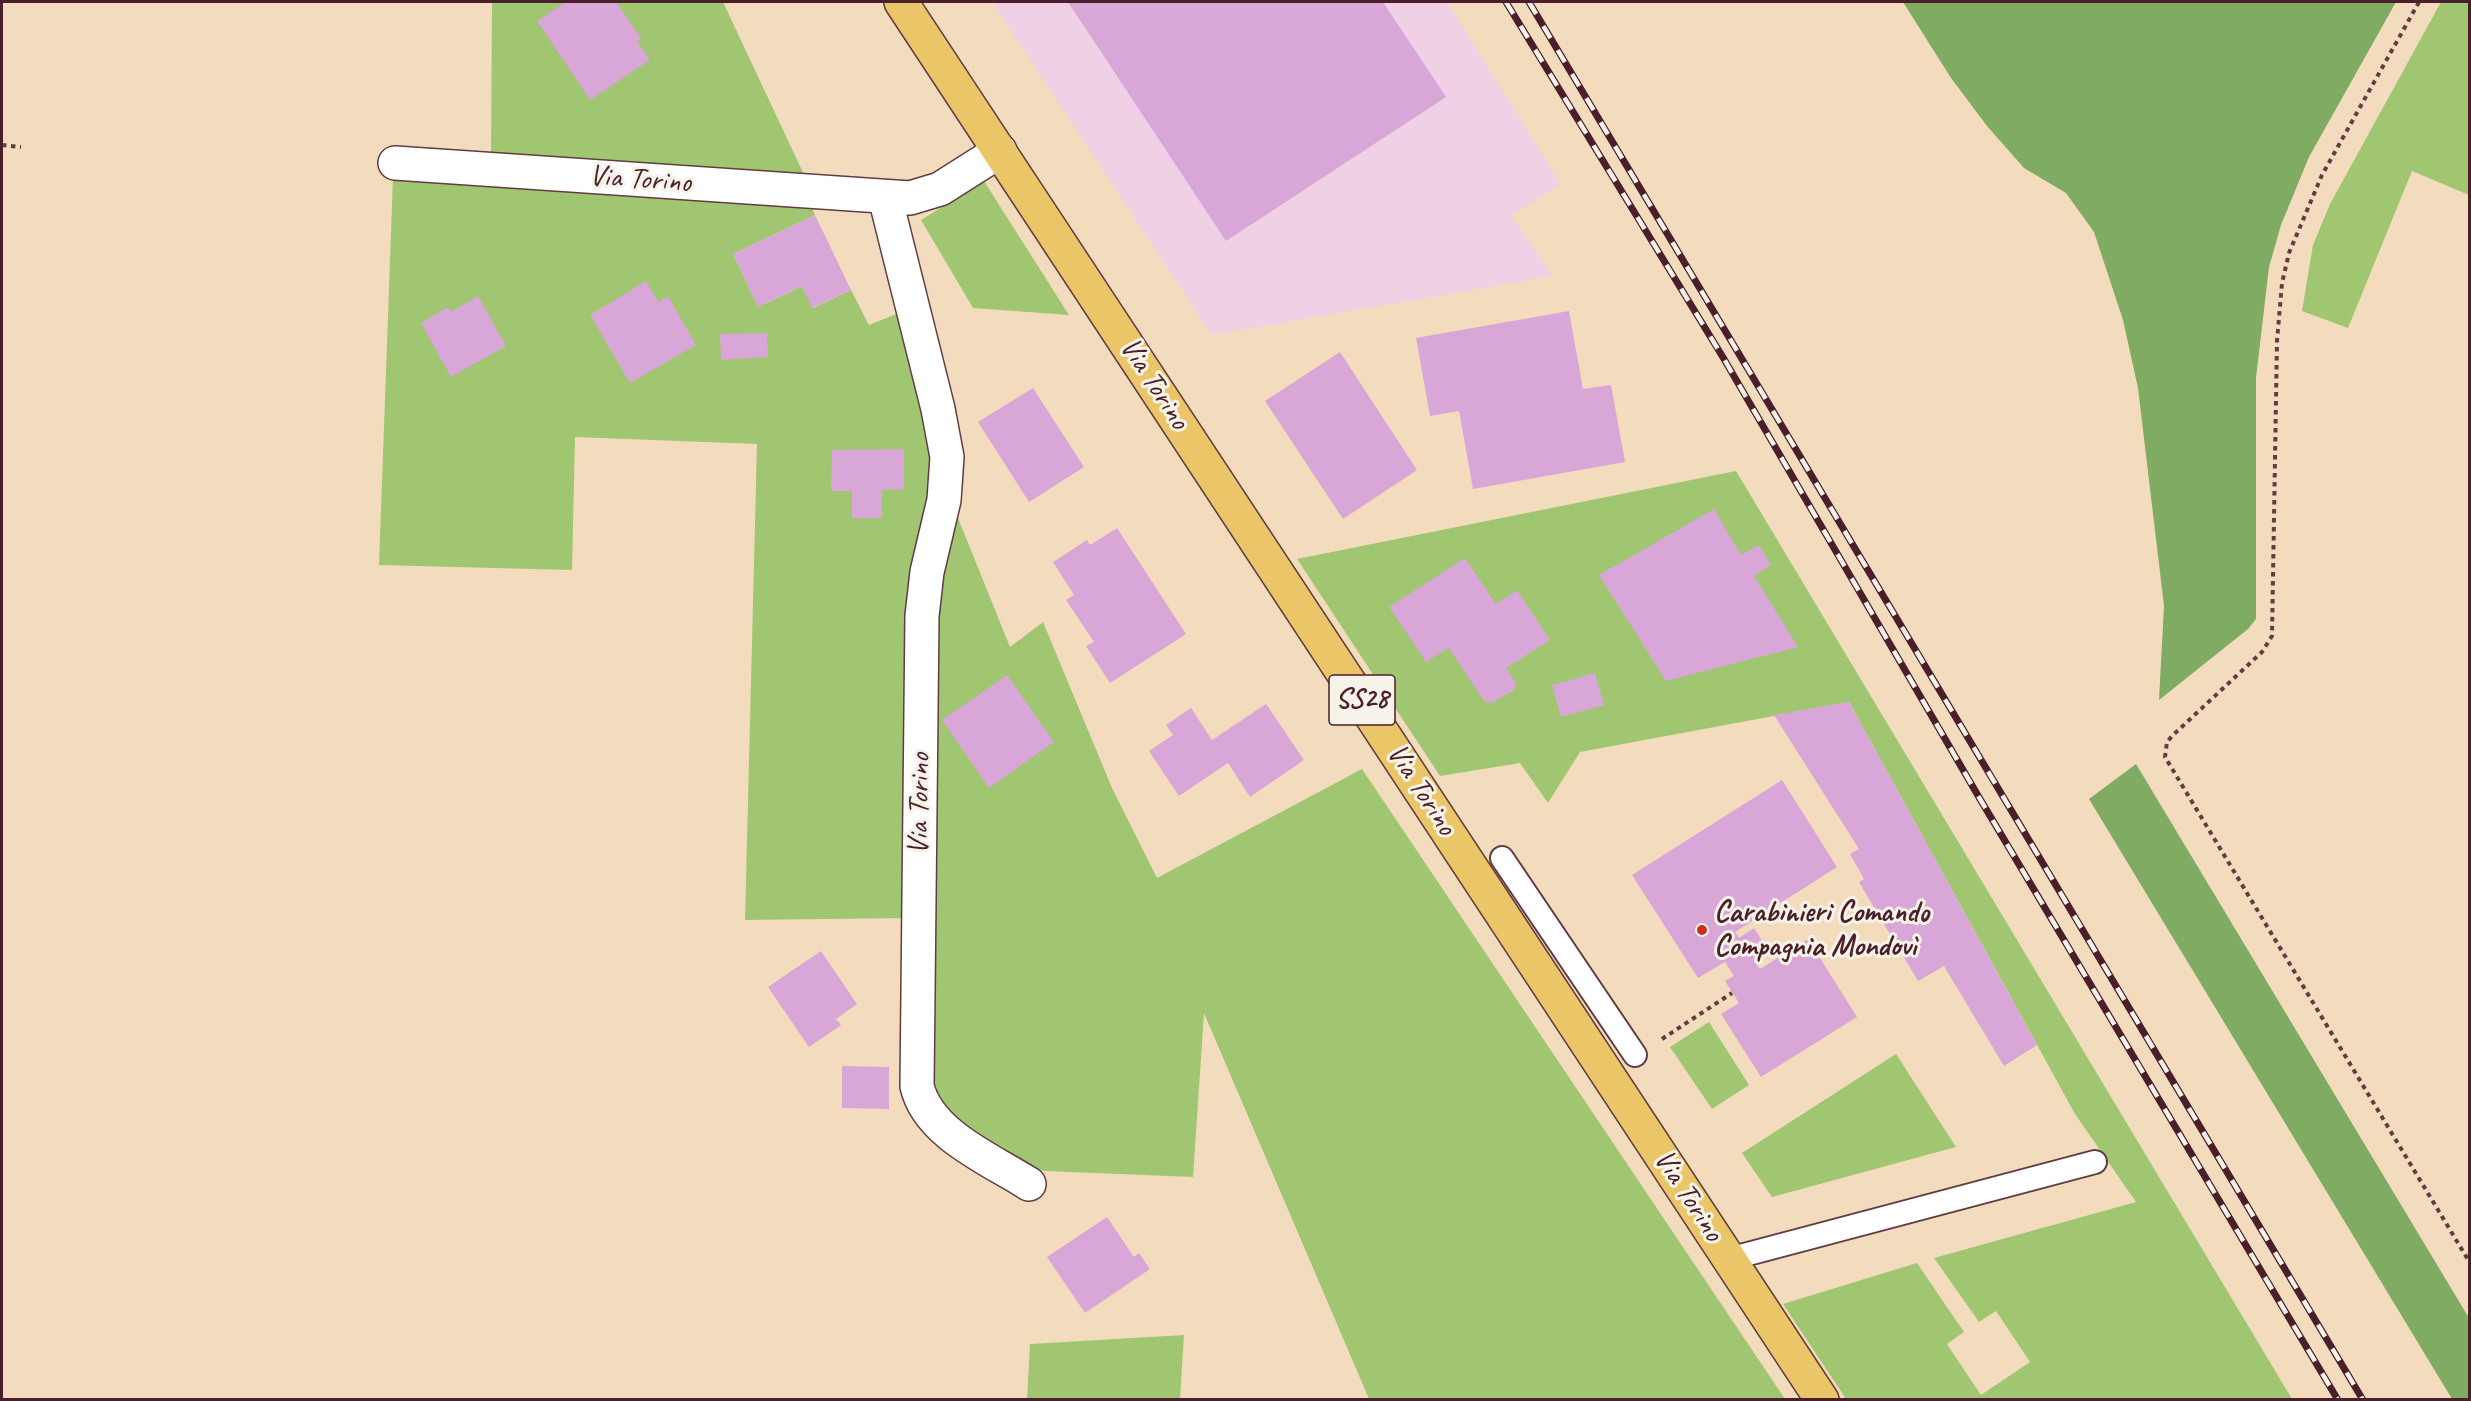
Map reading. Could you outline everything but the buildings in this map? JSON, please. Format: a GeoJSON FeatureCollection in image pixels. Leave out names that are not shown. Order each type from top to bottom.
{"type":"FeatureCollection","features":[{"type":"Feature","properties":{"kind":"main road","name":"Via Torino"},"geometry":{"type":"LineString","coordinates":[[901,2],[1822,1400]]}},
{"type":"Feature","properties":{"kind":"street","name":"Via Torino"},"geometry":{"type":"LineString","coordinates":[[395,163],[910,198],[926,195],[1000,150]]}},
{"type":"Feature","properties":{"kind":"street","name":"Via Torino"},"geometry":{"type":"LineString","coordinates":[[885,197],[938,409],[947,457],[944,500],[927,572],[922,616],[917,1086],[920,1099],[933,1121],[1029,1185]]}},
{"type":"Feature","properties":{"kind":"lane"},"geometry":{"type":"LineString","coordinates":[[1502,858],[1635,1055]]}},
{"type":"Feature","properties":{"kind":"lane"},"geometry":{"type":"LineString","coordinates":[[1729,1259],[2095,1162]]}},
{"type":"Feature","properties":{"kind":"path"},"geometry":{"type":"LineString","coordinates":[[2419,2],[2322,175],[2301,220],[2282,283],[2277,341],[2272,636],[2262,652],[2172,736],[2167,742],[2165,757],[2469,1263]]}},
{"type":"Feature","properties":{"kind":"path"},"geometry":{"type":"LineString","coordinates":[[2,146],[21,147]]}},
{"type":"Feature","properties":{"kind":"path"},"geometry":{"type":"LineString","coordinates":[[1663,1038],[1732,993]]}},
{"type":"Feature","properties":{"kind":"shaded area"},"geometry":{"type":"Polygon","coordinates":[[[992,2],[1447,2],[1561,184],[1511,216],[1553,276],[1212,335],[992,2]]]}},
{"type":"Feature","properties":{"kind":"green space"},"geometry":{"type":"Polygon","coordinates":[[[492,2],[723,2],[807,181],[491,155],[492,2]]]}},
{"type":"Feature","properties":{"kind":"green space"},"geometry":{"type":"Polygon","coordinates":[[[1903,2],[2396,2],[2309,157],[2281,225],[2269,267],[2256,378],[2256,619],[2248,629],[2159,700],[2164,606],[2138,388],[2123,320],[2094,232],[2066,193],[2024,168],[1987,126],[1951,78],[1903,2]]]}},
{"type":"Feature","properties":{"kind":"green space"},"geometry":{"type":"Polygon","coordinates":[[[2441,2],[2469,2],[2469,195],[2412,171],[2348,328],[2302,311],[2313,245],[2330,204],[2441,2]]]}},
{"type":"Feature","properties":{"kind":"green space"},"geometry":{"type":"Polygon","coordinates":[[[393,178],[810,204],[815,215],[733,254],[754,298],[767,303],[802,286],[813,308],[851,290],[869,325],[901,312],[933,434],[907,918],[745,920],[757,444],[575,437],[572,570],[379,565],[393,178]]]}},
{"type":"Feature","properties":{"kind":"green space"},"geometry":{"type":"Polygon","coordinates":[[[984,181],[1069,315],[973,308],[921,220],[984,181]]]}},
{"type":"Feature","properties":{"kind":"green space"},"geometry":{"type":"Polygon","coordinates":[[[1736,471],[2292,1399],[1846,1399],[1783,1304],[1917,1263],[1964,1332],[1947,1344],[1981,1395],[2030,1362],[1996,1311],[1979,1322],[1934,1258],[2136,1202],[2075,1114],[1849,702],[1580,752],[1548,803],[1520,763],[1440,776],[1297,559],[1736,471]]]}},
{"type":"Feature","properties":{"kind":"green space"},"geometry":{"type":"Polygon","coordinates":[[[954,508],[1010,647],[1043,622],[1112,788],[1157,878],[1362,769],[1785,1399],[1369,1399],[1204,1013],[1193,1177],[1045,1171],[1025,1167],[946,1114],[932,1083],[935,619],[954,508]]]}},
{"type":"Feature","properties":{"kind":"green space"},"geometry":{"type":"Polygon","coordinates":[[[2136,764],[2469,1318],[2469,1399],[2452,1399],[2089,799],[2136,764]]]}},
{"type":"Feature","properties":{"kind":"green space"},"geometry":{"type":"Polygon","coordinates":[[[1709,1022],[1749,1085],[1712,1109],[1670,1047],[1709,1022]]]}},
{"type":"Feature","properties":{"kind":"green space"},"geometry":{"type":"Polygon","coordinates":[[[1896,1054],[1956,1147],[1772,1197],[1742,1153],[1896,1054]]]}},
{"type":"Feature","properties":{"kind":"green space"},"geometry":{"type":"Polygon","coordinates":[[[1184,1335],[1180,1399],[1027,1399],[1030,1344],[1184,1335]]]}},
{"type":"Feature","properties":{"kind":"railway"},"geometry":{"type":"LineString","coordinates":[[1506,2],[1724,359],[1980,799],[2338,1400]]}},
{"type":"Feature","properties":{"kind":"railway"},"geometry":{"type":"LineString","coordinates":[[1529,2],[2363,1400]]}},
{"type":"Feature","properties":{"kind":"place","name":"Carabinieri Comando Compagnia Mondovì"},"geometry":{"type":"Point","coordinates":[1702,930]}}]}
